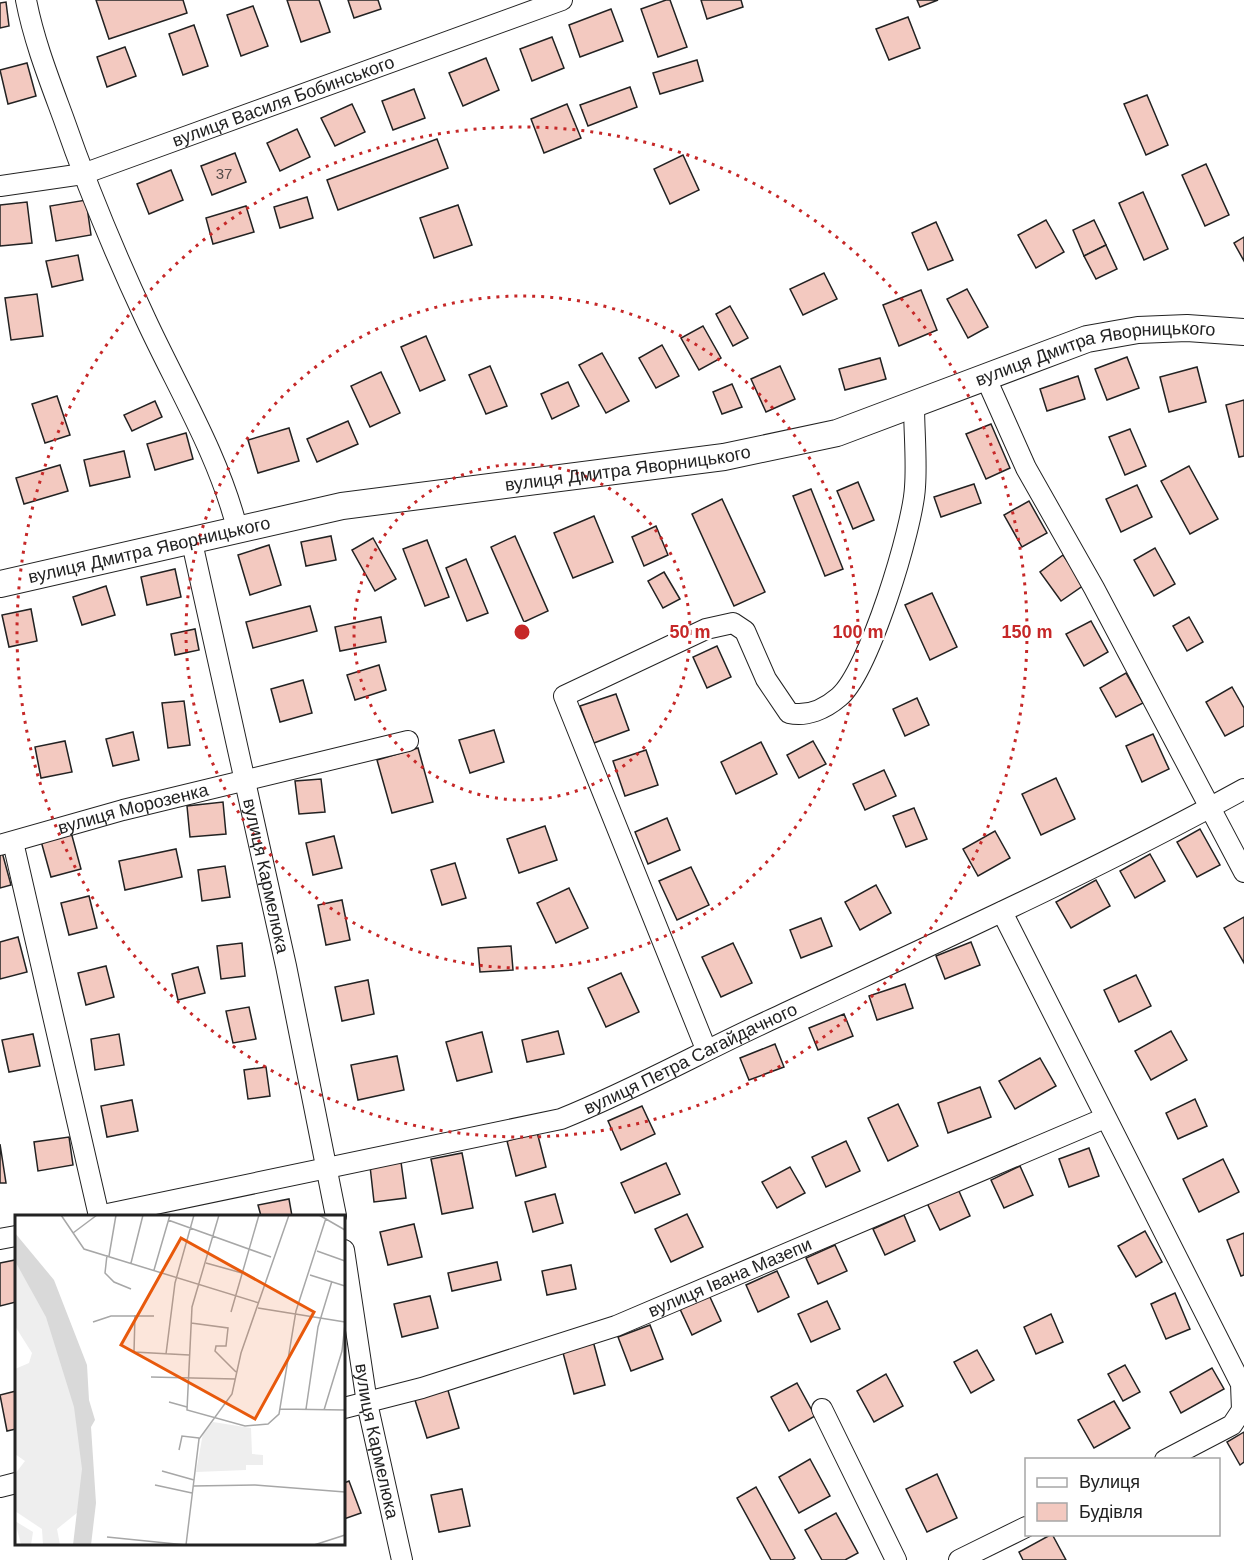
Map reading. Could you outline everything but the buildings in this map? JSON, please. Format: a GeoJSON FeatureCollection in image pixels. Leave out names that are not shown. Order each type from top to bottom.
{"type":"FeatureCollection","features":[{"type":"Feature","properties":{"kind":"street"},"geometry":{"type":"LineString","coordinates":[[26,0],[32,32],[83,174],[146,320],[200,430],[227,492],[237,528]]}},
{"type":"Feature","properties":{"kind":"street","name":"вулиця Василя Бобинського"},"geometry":{"type":"LineString","coordinates":[[0,186],[83,174],[562,0]]}},
{"type":"Feature","properties":{"kind":"street","name":"вулиця Дмитра Яворницького"},"geometry":{"type":"LineString","coordinates":[[0,584],[191,538],[342,506],[724,457],[837,433],[1087,339],[1138,330],[1187,328],[1244,332]]}},
{"type":"Feature","properties":{"kind":"street"},"geometry":{"type":"LineString","coordinates":[[985,376],[1026,468],[1094,588],[1244,872]]}},
{"type":"Feature","properties":{"kind":"street"},"geometry":{"type":"LineString","coordinates":[[706,1050],[564,696],[706,629],[733,623],[745,631],[766,679],[789,713],[801,716],[816,712],[841,696],[866,653],[906,543],[915,488],[914,404]]}},
{"type":"Feature","properties":{"kind":"street","name":"вулиця Кармелюка"},"geometry":{"type":"LineString","coordinates":[[191,538],[286,966],[336,1215]]}},
{"type":"Feature","properties":{"kind":"street","name":"вулиця Морозенка"},"geometry":{"type":"LineString","coordinates":[[7,843],[123,810],[408,741]]}},
{"type":"Feature","properties":{"kind":"street","name":"вулиця Петра Сагайдачного"},"geometry":{"type":"LineString","coordinates":[[103,1215],[561,1119],[609,1100],[706,1050],[1002,912],[1244,789]]}},
{"type":"Feature","properties":{"kind":"street"},"geometry":{"type":"LineString","coordinates":[[7,843],[98,1215]]}},
{"type":"Feature","properties":{"kind":"street"},"geometry":{"type":"LineString","coordinates":[[1002,912],[1242,1390],[1242,1410],[1232,1425],[1169,1458]]}},
{"type":"Feature","properties":{"kind":"street","name":"вулиця Івана Мазепи"},"geometry":{"type":"LineString","coordinates":[[345,1408],[616,1326],[1105,1118]]}},
{"type":"Feature","properties":{"kind":"street"},"geometry":{"type":"LineString","coordinates":[[0,1239],[15,1236]]}},
{"type":"Feature","properties":{"kind":"street","name":"вулиця Кармелюка"},"geometry":{"type":"LineString","coordinates":[[345,1257],[367,1403],[402,1560]]}},
{"type":"Feature","properties":{"kind":"street"},"geometry":{"type":"LineString","coordinates":[[822,1409],[896,1560]]}},
{"type":"Feature","properties":{"kind":"street"},"geometry":{"type":"LineString","coordinates":[[0,1487],[15,1483]]}},
{"type":"Feature","properties":{"kind":"street"},"geometry":{"type":"LineString","coordinates":[[958,1560],[1025,1527]]}}]}
